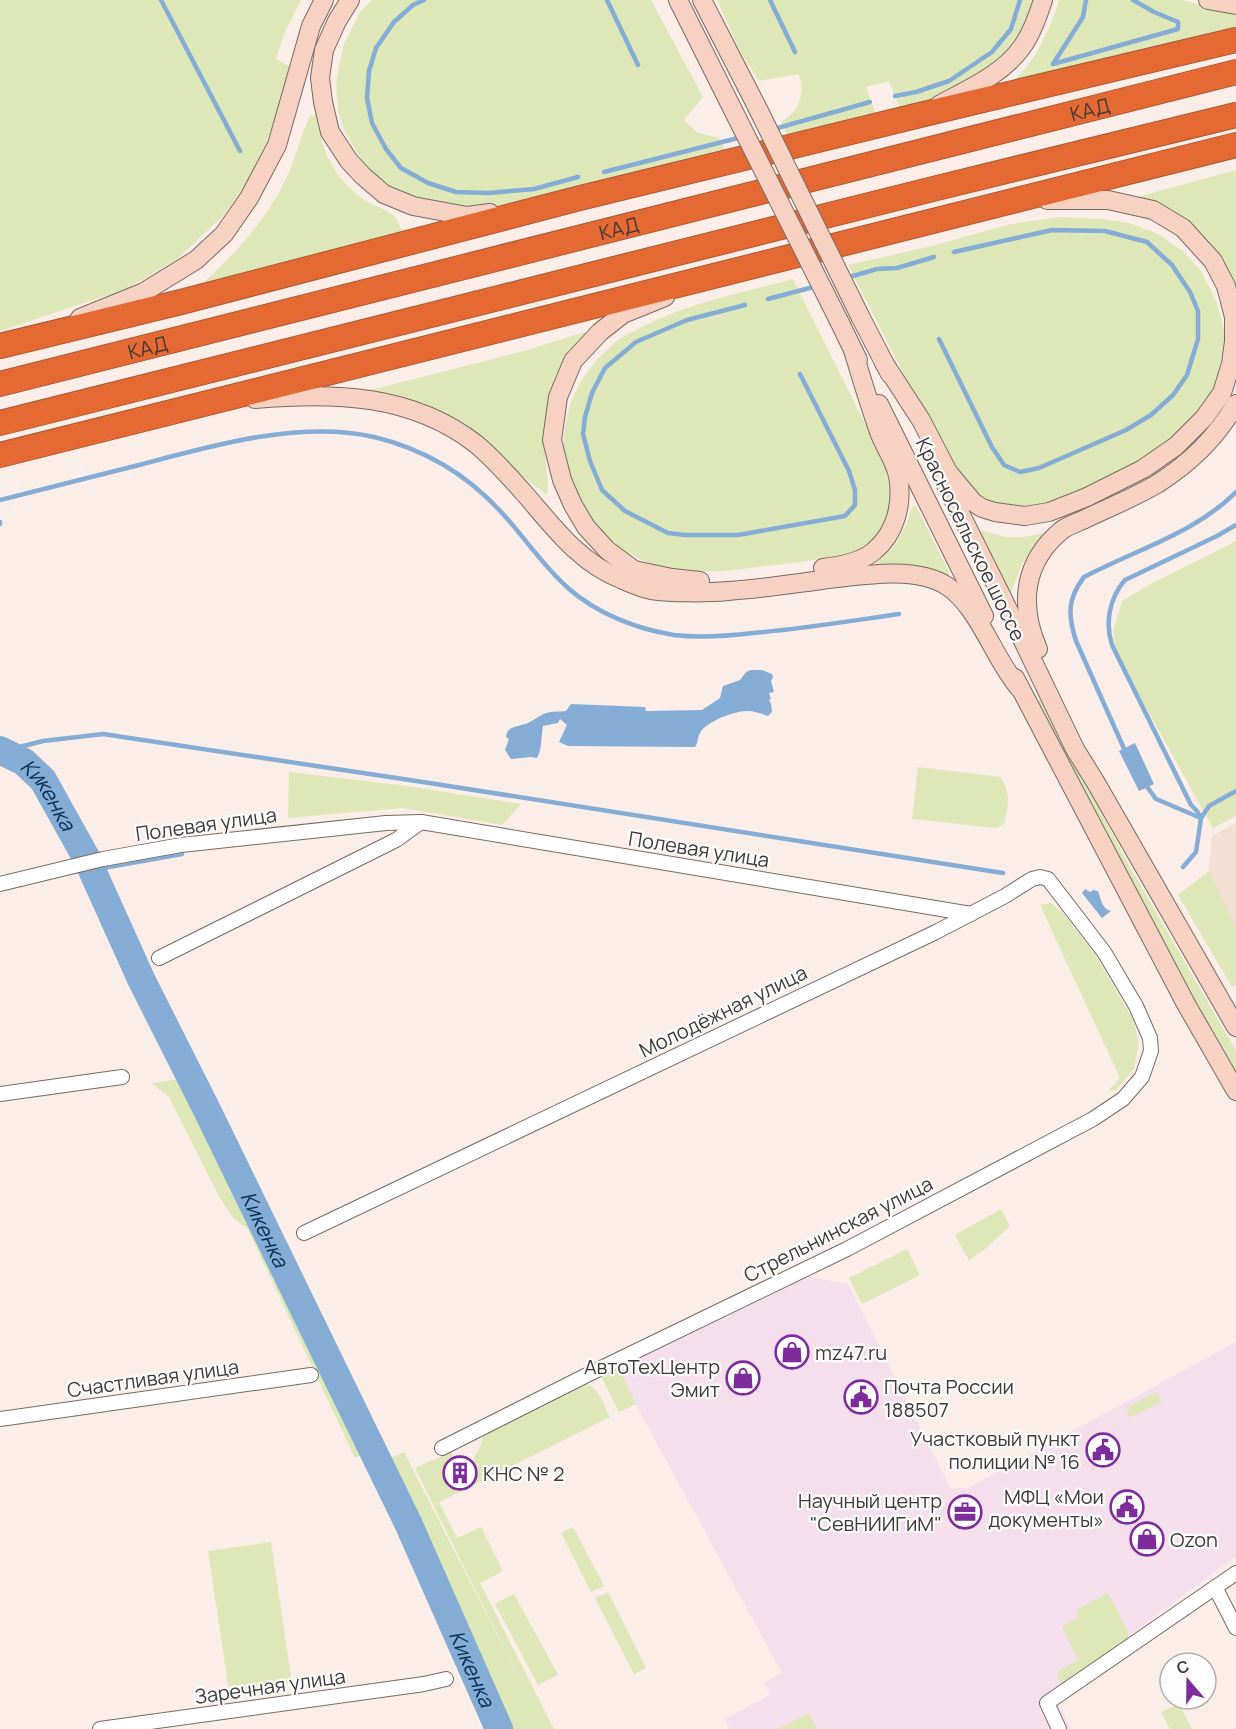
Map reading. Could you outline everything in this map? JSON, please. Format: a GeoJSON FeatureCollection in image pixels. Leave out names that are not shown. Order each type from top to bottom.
{"type":"FeatureCollection","features":[{"type":"Feature","properties":{"kind":"highway"},"geometry":{"type":"LineString","coordinates":[[0,346],[182,302],[580,198],[1236,40]]}},
{"type":"Feature","properties":{"kind":"highway","name":"КАД"},"geometry":{"type":"LineString","coordinates":[[0,384],[1236,72]]}},
{"type":"Feature","properties":{"kind":"highway","name":"КАД"},"geometry":{"type":"LineString","coordinates":[[0,423],[1236,115]]}},
{"type":"Feature","properties":{"kind":"highway"},"geometry":{"type":"LineString","coordinates":[[0,455],[1236,145]]}},
{"type":"Feature","properties":{"kind":"main road"},"geometry":{"type":"LineString","coordinates":[[43,334],[144,292],[196,260],[224,234],[249,198],[277,145],[311,26],[324,0]]}},
{"type":"Feature","properties":{"kind":"main road"},"geometry":{"type":"LineString","coordinates":[[350,0],[337,21],[324,50],[320,78],[330,132],[349,161],[363,176],[384,194],[413,206],[467,216],[517,210],[580,198]]}},
{"type":"Feature","properties":{"kind":"main road","name":"Красносельское шоссе"},"geometry":{"type":"LineString","coordinates":[[678,0],[1020,689],[1181,994],[1236,1091]]}},
{"type":"Feature","properties":{"kind":"main road","name":"Красносельское шоссе"},"geometry":{"type":"LineString","coordinates":[[702,0],[1002,597],[1075,749],[1230,1008],[1236,1027]]}},
{"type":"Feature","properties":{"kind":"main road"},"geometry":{"type":"LineString","coordinates":[[709,0],[727,47]]}},
{"type":"Feature","properties":{"kind":"main road"},"geometry":{"type":"LineString","coordinates":[[920,115],[998,72],[1022,47],[1035,23],[1043,0]]}},
{"type":"Feature","properties":{"kind":"main road"},"geometry":{"type":"LineString","coordinates":[[1208,0],[1236,5]]}},
{"type":"Feature","properties":{"kind":"main road"},"geometry":{"type":"LineString","coordinates":[[884,363],[921,420],[948,472],[973,502],[995,512],[1025,516],[1049,512],[1087,497],[1143,469],[1176,446],[1204,418],[1222,393],[1231,364],[1234,342],[1234,317],[1226,286],[1213,261],[1184,228],[1153,210],[1108,200],[1018,201]]}},
{"type":"Feature","properties":{"kind":"main road"},"geometry":{"type":"LineString","coordinates":[[749,266],[623,314],[600,332],[573,361],[558,397],[552,440],[562,480],[573,505],[586,527],[606,550],[634,570],[701,581],[772,575],[843,565],[873,553],[888,537],[896,519],[899,498],[898,474],[879,432],[853,350]]}},
{"type":"Feature","properties":{"kind":"main road"},"geometry":{"type":"LineString","coordinates":[[203,404],[332,396],[355,397],[400,405],[445,424],[477,445],[591,565],[651,590],[727,591],[870,575],[904,574],[927,578],[946,585],[959,597],[977,621],[1003,667],[1020,689]]}},
{"type":"Feature","properties":{"kind":"main road"},"geometry":{"type":"LineString","coordinates":[[1096,783],[1031,633],[1027,610],[1027,584],[1034,563],[1063,529],[1155,485],[1186,464],[1206,446],[1236,404]]}},
{"type":"Feature","properties":{"kind":"street","name":"Полевая улица"},"geometry":{"type":"LineString","coordinates":[[0,884],[103,859],[181,845],[386,823],[421,822],[971,914]]}},
{"type":"Feature","properties":{"kind":"street"},"geometry":{"type":"LineString","coordinates":[[159,958],[396,840],[421,822]]}},
{"type":"Feature","properties":{"kind":"street","name":"Молодёжная улица"},"geometry":{"type":"LineString","coordinates":[[304,1233],[971,914],[1032,879],[1040,877],[1048,879],[1104,952],[1119,977]]}},
{"type":"Feature","properties":{"kind":"street","name":"Стрельнинская улица"},"geometry":{"type":"LineString","coordinates":[[442,1448],[847,1249],[1110,1108],[1124,1098],[1142,1077],[1151,1051],[1149,1034],[1119,977]]}},
{"type":"Feature","properties":{"kind":"street"},"geometry":{"type":"LineString","coordinates":[[0,1094],[122,1077]]}},
{"type":"Feature","properties":{"kind":"street","name":"Счастливая улица"},"geometry":{"type":"LineString","coordinates":[[0,1419],[311,1375]]}},
{"type":"Feature","properties":{"kind":"street"},"geometry":{"type":"LineString","coordinates":[[1059,1729],[1047,1703],[1236,1573]]}},
{"type":"Feature","properties":{"kind":"street"},"geometry":{"type":"LineString","coordinates":[[1215,1587],[1236,1628]]}},
{"type":"Feature","properties":{"kind":"street","name":"Заречная улица"},"geometry":{"type":"LineString","coordinates":[[100,1729],[424,1684],[446,1679]]}},
{"type":"Feature","properties":{"kind":"shaded area"},"geometry":{"type":"Polygon","coordinates":[[[1236,823],[1236,929],[1208,874],[1212,836],[1236,823]]]}},
{"type":"Feature","properties":{"kind":"shaded area","name":"Научный центр \"СевНИИГиМ\""},"geometry":{"type":"Polygon","coordinates":[[[806,1276],[848,1284],[951,1489],[970,1487],[1236,1342],[1236,1556],[1070,1680],[1052,1690],[1071,1729],[730,1729],[725,1719],[770,1695],[764,1683],[782,1673],[636,1405],[618,1366],[806,1276]]]}},
{"type":"Feature","properties":{"kind":"green space"},"geometry":{"type":"Polygon","coordinates":[[[0,0],[301,0],[284,34],[276,59],[289,66],[274,124],[250,178],[222,217],[176,260],[126,289],[0,331],[0,0]]]}},
{"type":"Feature","properties":{"kind":"green space"},"geometry":{"type":"Polygon","coordinates":[[[372,0],[651,0],[703,97],[684,120],[698,133],[719,138],[728,155],[537,201],[469,209],[433,205],[381,183],[364,164],[345,132],[338,111],[336,82],[344,44],[360,12],[372,0]]]}},
{"type":"Feature","properties":{"kind":"green space"},"geometry":{"type":"Polygon","coordinates":[[[717,0],[1034,0],[1032,11],[1016,45],[994,65],[924,105],[900,109],[889,81],[866,87],[876,115],[789,138],[781,122],[793,113],[799,102],[801,82],[799,74],[759,81],[740,51],[717,0]]]}},
{"type":"Feature","properties":{"kind":"green space"},"geometry":{"type":"Polygon","coordinates":[[[1059,0],[1182,0],[1236,15],[1236,34],[1000,92],[1020,75],[1040,47],[1059,0]]]}},
{"type":"Feature","properties":{"kind":"green space"},"geometry":{"type":"Polygon","coordinates":[[[317,115],[326,153],[346,184],[366,201],[392,215],[401,229],[421,232],[191,294],[234,253],[259,223],[289,172],[310,116],[317,115]]]}},
{"type":"Feature","properties":{"kind":"green space"},"geometry":{"type":"Polygon","coordinates":[[[1236,170],[1236,302],[1218,261],[1134,198],[1236,170]]]}},
{"type":"Feature","properties":{"kind":"green space"},"geometry":{"type":"Polygon","coordinates":[[[1058,217],[1129,223],[1158,234],[1183,251],[1201,271],[1217,303],[1225,334],[1216,390],[1176,441],[1140,464],[1047,506],[1026,510],[996,506],[981,498],[952,469],[848,265],[936,245],[1007,225],[1058,217]]]}},
{"type":"Feature","properties":{"kind":"green space"},"geometry":{"type":"Polygon","coordinates":[[[793,279],[887,468],[891,504],[889,518],[878,537],[856,551],[839,557],[722,571],[698,572],[675,569],[652,564],[625,551],[595,524],[579,501],[568,476],[564,451],[565,425],[572,401],[583,378],[600,356],[621,338],[660,319],[716,299],[793,279]]]}},
{"type":"Feature","properties":{"kind":"green space"},"geometry":{"type":"Polygon","coordinates":[[[588,331],[564,367],[543,438],[548,482],[547,495],[496,455],[357,393],[524,351],[588,331]]]}},
{"type":"Feature","properties":{"kind":"green space"},"geometry":{"type":"Polygon","coordinates":[[[916,506],[950,574],[946,577],[871,568],[894,547],[906,525],[912,507],[916,506]]]}},
{"type":"Feature","properties":{"kind":"green space"},"geometry":{"type":"Polygon","coordinates":[[[976,529],[1006,537],[1024,537],[1050,532],[1022,564],[1008,600],[976,529]]]}},
{"type":"Feature","properties":{"kind":"green space"},"geometry":{"type":"Polygon","coordinates":[[[1236,540],[1236,816],[1213,828],[1117,659],[1113,631],[1122,601],[1236,540]]]}},
{"type":"Feature","properties":{"kind":"green space"},"geometry":{"type":"Polygon","coordinates":[[[1041,699],[1130,867],[1236,1051],[1236,1073],[1205,1019],[1037,701],[1041,699]]]}},
{"type":"Feature","properties":{"kind":"green space"},"geometry":{"type":"Polygon","coordinates":[[[918,767],[1001,777],[1008,800],[1004,824],[997,828],[912,819],[918,767]]]}},
{"type":"Feature","properties":{"kind":"green space"},"geometry":{"type":"Polygon","coordinates":[[[289,772],[407,786],[521,804],[502,825],[403,808],[288,818],[289,772]]]}},
{"type":"Feature","properties":{"kind":"green space"},"geometry":{"type":"Polygon","coordinates":[[[1209,871],[1236,927],[1236,984],[1232,987],[1178,895],[1209,871]]]}},
{"type":"Feature","properties":{"kind":"green space"},"geometry":{"type":"Polygon","coordinates":[[[99,876],[104,882],[147,983],[351,1400],[376,1455],[373,1466],[368,1452],[355,1458],[247,1228],[234,1219],[220,1198],[169,1097],[151,1083],[181,1079],[229,1168],[89,882],[90,878],[99,876]]]}},
{"type":"Feature","properties":{"kind":"green space"},"geometry":{"type":"Polygon","coordinates":[[[1051,903],[1063,913],[1094,953],[1133,1019],[1139,1043],[1134,1069],[1116,1090],[1108,1091],[1120,1078],[1040,905],[1051,903]]]}},
{"type":"Feature","properties":{"kind":"green space"},"geometry":{"type":"Polygon","coordinates":[[[1001,1209],[1010,1226],[984,1250],[969,1260],[955,1235],[1001,1209]]]}},
{"type":"Feature","properties":{"kind":"green space"},"geometry":{"type":"Polygon","coordinates":[[[907,1249],[920,1275],[862,1304],[849,1278],[907,1249]]]}},
{"type":"Feature","properties":{"kind":"green space"},"geometry":{"type":"Polygon","coordinates":[[[618,1366],[636,1404],[619,1412],[602,1378],[618,1366]]]}},
{"type":"Feature","properties":{"kind":"green space"},"geometry":{"type":"Polygon","coordinates":[[[585,1384],[594,1389],[610,1417],[439,1502],[457,1538],[481,1527],[503,1571],[480,1583],[554,1729],[505,1729],[382,1462],[404,1452],[520,1680],[415,1468],[453,1451],[447,1479],[465,1488],[484,1433],[585,1384]]]}},
{"type":"Feature","properties":{"kind":"green space"},"geometry":{"type":"Polygon","coordinates":[[[1157,1392],[1162,1402],[1129,1418],[1128,1407],[1157,1392]]]}},
{"type":"Feature","properties":{"kind":"green space"},"geometry":{"type":"Polygon","coordinates":[[[573,1527],[604,1586],[591,1592],[561,1533],[573,1527]]]}},
{"type":"Feature","properties":{"kind":"green space"},"geometry":{"type":"Polygon","coordinates":[[[271,1542],[292,1683],[229,1691],[208,1551],[271,1542]]]}},
{"type":"Feature","properties":{"kind":"green space"},"geometry":{"type":"Polygon","coordinates":[[[608,1592],[646,1668],[634,1674],[595,1598],[608,1592]]]}},
{"type":"Feature","properties":{"kind":"green space"},"geometry":{"type":"Polygon","coordinates":[[[1108,1593],[1128,1632],[1128,1643],[1062,1684],[1057,1675],[1060,1670],[1078,1660],[1062,1626],[1078,1618],[1076,1610],[1108,1593]]]}},
{"type":"Feature","properties":{"kind":"green space"},"geometry":{"type":"Polygon","coordinates":[[[514,1594],[558,1675],[538,1685],[495,1604],[514,1594]]]}},
{"type":"Feature","properties":{"kind":"green space"},"geometry":{"type":"Polygon","coordinates":[[[1183,1711],[1192,1729],[1170,1729],[1161,1712],[1183,1711]]]}},
{"type":"Feature","properties":{"kind":"green space"},"geometry":{"type":"Polygon","coordinates":[[[809,1713],[817,1729],[777,1729],[809,1713]]]}},
{"type":"Feature","properties":{"kind":"water"},"geometry":{"type":"Polygon","coordinates":[[[762,670],[772,674],[774,692],[769,693],[771,699],[769,700],[772,712],[768,716],[743,711],[721,718],[703,729],[695,747],[568,746],[559,742],[567,725],[560,719],[558,723],[543,726],[541,747],[537,758],[511,759],[505,750],[509,739],[506,737],[507,733],[511,728],[528,723],[546,713],[566,711],[571,704],[645,707],[646,711],[702,710],[720,698],[723,686],[740,680],[746,672],[762,670]]]}},
{"type":"Feature","properties":{"kind":"water"},"geometry":{"type":"Polygon","coordinates":[[[1135,743],[1154,784],[1139,791],[1119,751],[1135,743]]]}},
{"type":"Feature","properties":{"kind":"water"},"geometry":{"type":"Polygon","coordinates":[[[1085,889],[1090,892],[1098,891],[1104,906],[1111,911],[1102,918],[1082,893],[1085,889]]]}},
{"type":"Feature","properties":{"kind":"waterway"},"geometry":{"type":"LineString","coordinates":[[161,0],[240,151]]}},
{"type":"Feature","properties":{"kind":"waterway"},"geometry":{"type":"LineString","coordinates":[[424,0],[413,5],[394,22],[376,48],[369,71],[367,98],[372,123],[386,149],[401,168],[428,183],[456,192],[489,193],[534,189],[578,177]]}},
{"type":"Feature","properties":{"kind":"waterway"},"geometry":{"type":"LineString","coordinates":[[607,0],[638,65]]}},
{"type":"Feature","properties":{"kind":"waterway"},"geometry":{"type":"LineString","coordinates":[[770,0],[795,52]]}},
{"type":"Feature","properties":{"kind":"waterway"},"geometry":{"type":"LineString","coordinates":[[895,96],[949,81],[992,52],[1011,29],[1020,0]]}},
{"type":"Feature","properties":{"kind":"waterway"},"geometry":{"type":"LineString","coordinates":[[1086,0],[1083,17],[1053,64],[1178,29],[1178,22],[1133,0]]}},
{"type":"Feature","properties":{"kind":"waterway"},"geometry":{"type":"LineString","coordinates":[[774,129],[870,102]]}},
{"type":"Feature","properties":{"kind":"waterway"},"geometry":{"type":"LineString","coordinates":[[604,172],[742,137]]}},
{"type":"Feature","properties":{"kind":"waterway"},"geometry":{"type":"LineString","coordinates":[[939,339],[992,447],[1004,465],[1020,472],[1039,468],[1126,430],[1151,415],[1173,395],[1187,375],[1198,339],[1198,311],[1190,292],[1172,265],[1147,242],[1105,231],[1052,230],[954,252]]}},
{"type":"Feature","properties":{"kind":"waterway"},"geometry":{"type":"LineString","coordinates":[[846,278],[877,269],[897,268],[934,257]]}},
{"type":"Feature","properties":{"kind":"waterway"},"geometry":{"type":"LineString","coordinates":[[768,299],[817,286]]}},
{"type":"Feature","properties":{"kind":"waterway"},"geometry":{"type":"LineString","coordinates":[[745,305],[687,320],[636,342],[605,368],[592,393],[583,434],[590,461],[602,490],[625,511],[668,533],[685,535],[738,535],[845,516],[855,505],[855,490],[849,471],[800,374]]}},
{"type":"Feature","properties":{"kind":"waterway"},"geometry":{"type":"LineString","coordinates":[[0,500],[199,449],[258,437],[318,431],[347,432],[392,442],[444,465],[489,500],[551,571],[579,597],[617,619],[645,629],[674,635],[733,635],[899,614]]}},
{"type":"Feature","properties":{"kind":"waterway"},"geometry":{"type":"LineString","coordinates":[[1126,753],[1076,641],[1071,624],[1074,593],[1084,577],[1183,530],[1220,507],[1236,492]]}},
{"type":"Feature","properties":{"kind":"waterway"},"geometry":{"type":"LineString","coordinates":[[1201,818],[1191,805],[1112,645],[1109,629],[1110,611],[1115,595],[1125,580],[1236,525]]}},
{"type":"Feature","properties":{"kind":"waterway"},"geometry":{"type":"LineString","coordinates":[[4,751],[43,741],[103,734],[1003,873]]}},
{"type":"Feature","properties":{"kind":"waterway","name":"Кикенка"},"geometry":{"type":"LineString","coordinates":[[0,750],[24,762],[43,780],[87,859],[141,979],[409,1525],[499,1729]]}},
{"type":"Feature","properties":{"kind":"waterway"},"geometry":{"type":"LineString","coordinates":[[1144,783],[1156,799],[1201,818]]}},
{"type":"Feature","properties":{"kind":"waterway"},"geometry":{"type":"LineString","coordinates":[[1183,867],[1196,852],[1201,818],[1209,806],[1236,791]]}},
{"type":"Feature","properties":{"kind":"waterway"},"geometry":{"type":"LineString","coordinates":[[92,870],[182,854]]}},
{"type":"Feature","properties":{"kind":"place","name":"mz47.ru"},"geometry":{"type":"Point","coordinates":[792,1352]}},
{"type":"Feature","properties":{"kind":"place","name":"АвтоТехЦентр Эмит"},"geometry":{"type":"Point","coordinates":[743,1378]}},
{"type":"Feature","properties":{"kind":"place","name":"Почта России 188507"},"geometry":{"type":"Point","coordinates":[861,1397]}},
{"type":"Feature","properties":{"kind":"place","name":"Участковый пункт полиции № 16"},"geometry":{"type":"Point","coordinates":[1103,1450]}},
{"type":"Feature","properties":{"kind":"place","name":"КНС № 2"},"geometry":{"type":"Point","coordinates":[460,1473]}},
{"type":"Feature","properties":{"kind":"place","name":"МФЦ «Мои документы»"},"geometry":{"type":"Point","coordinates":[1127,1507]}},
{"type":"Feature","properties":{"kind":"place","name":"Научный центр \"СевНИИГиМ\""},"geometry":{"type":"Point","coordinates":[965,1512]}},
{"type":"Feature","properties":{"kind":"place","name":"Ozon"},"geometry":{"type":"Point","coordinates":[1147,1539]}}]}
